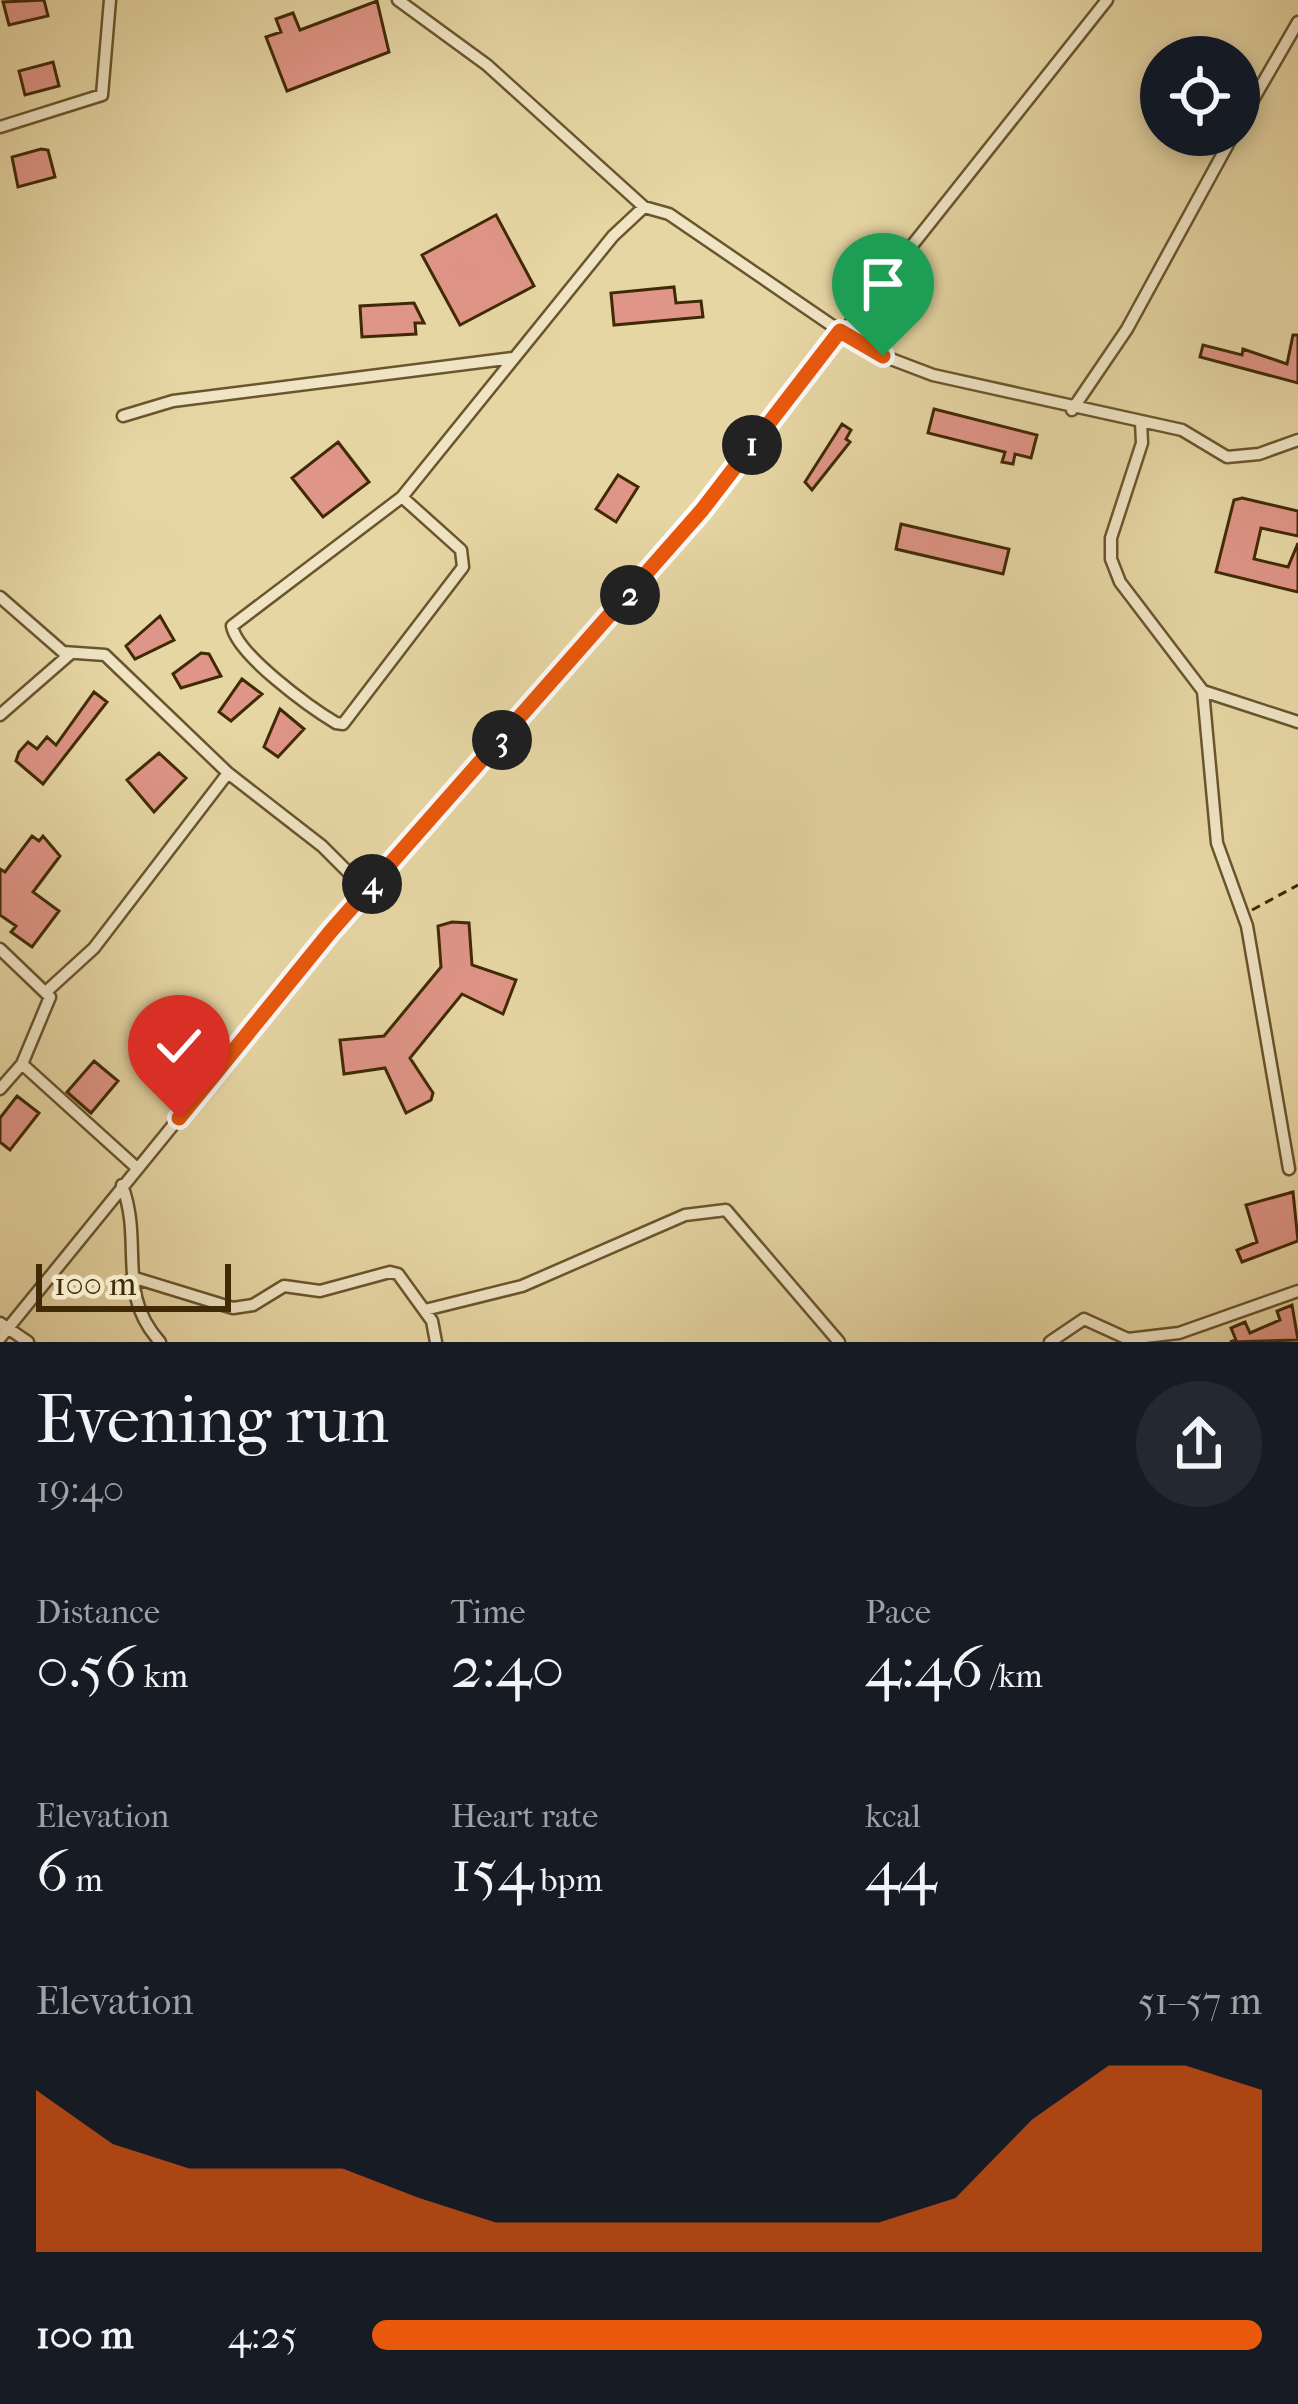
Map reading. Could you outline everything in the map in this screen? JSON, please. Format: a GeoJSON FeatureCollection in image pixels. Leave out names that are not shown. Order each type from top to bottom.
{"type":"FeatureCollection","features":[{"type":"Feature","properties":{"kind":"street"},"geometry":{"type":"LineString","coordinates":[[0,127],[103,95],[110,0]]}},
{"type":"Feature","properties":{"kind":"street"},"geometry":{"type":"LineString","coordinates":[[398,0],[487,65],[644,207],[669,214],[883,356],[934,375],[1198,436],[1227,457],[1259,454],[1298,440]]}},
{"type":"Feature","properties":{"kind":"street"},"geometry":{"type":"LineString","coordinates":[[28,1342],[2,1329],[366,890],[657,563],[1108,0]]}},
{"type":"Feature","properties":{"kind":"street"},"geometry":{"type":"LineString","coordinates":[[1260,88],[1298,22]]}},
{"type":"Feature","properties":{"kind":"street"},"geometry":{"type":"LineString","coordinates":[[1072,410],[1127,329],[1222,156]]}},
{"type":"Feature","properties":{"kind":"street"},"geometry":{"type":"LineString","coordinates":[[402,497],[461,550],[463,567],[343,724],[336,723],[256,660],[237,640],[232,626],[402,497],[623,224],[644,207]]}},
{"type":"Feature","properties":{"kind":"street"},"geometry":{"type":"LineString","coordinates":[[124,416],[173,400],[514,358]]}},
{"type":"Feature","properties":{"kind":"street"},"geometry":{"type":"LineString","coordinates":[[1141,422],[1142,442],[1111,538],[1111,560],[1120,582],[1203,691],[1217,843],[1243,916],[1289,1168]]}},
{"type":"Feature","properties":{"kind":"street"},"geometry":{"type":"LineString","coordinates":[[0,597],[70,653],[106,655],[228,773],[322,846],[366,890]]}},
{"type":"Feature","properties":{"kind":"street"},"geometry":{"type":"LineString","coordinates":[[0,715],[70,653]]}},
{"type":"Feature","properties":{"kind":"street"},"geometry":{"type":"LineString","coordinates":[[1203,691],[1298,722]]}},
{"type":"Feature","properties":{"kind":"street"},"geometry":{"type":"LineString","coordinates":[[48,990],[94,948],[228,773]]}},
{"type":"Feature","properties":{"kind":"street"},"geometry":{"type":"LineString","coordinates":[[0,949],[48,990],[50,1007],[22,1064],[0,1089]]}},
{"type":"Feature","properties":{"kind":"street"},"geometry":{"type":"LineString","coordinates":[[22,1064],[137,1168]]}},
{"type":"Feature","properties":{"kind":"street"},"geometry":{"type":"LineString","coordinates":[[122,1185],[132,1213],[132,1277],[138,1318],[160,1342]]}},
{"type":"Feature","properties":{"kind":"street"},"geometry":{"type":"LineString","coordinates":[[425,1310],[522,1286],[685,1215],[726,1210],[839,1342]]}},
{"type":"Feature","properties":{"kind":"street"},"geometry":{"type":"LineString","coordinates":[[132,1277],[232,1308],[253,1305],[284,1286],[320,1291],[390,1272],[398,1274],[425,1310],[436,1342]]}},
{"type":"Feature","properties":{"kind":"street"},"geometry":{"type":"LineString","coordinates":[[1050,1342],[1084,1319],[1128,1339],[1179,1333],[1298,1291]]}},
{"type":"Feature","properties":{"kind":"path"},"geometry":{"type":"LineString","coordinates":[[1243,916],[1298,885]]}},
{"type":"Feature","properties":{"kind":"building"},"geometry":{"type":"Polygon","coordinates":[[[44,0],[48,16],[9,25],[3,2],[44,0]]]}},
{"type":"Feature","properties":{"kind":"building"},"geometry":{"type":"Polygon","coordinates":[[[377,1],[389,52],[287,91],[266,37],[281,32],[276,19],[293,13],[300,30],[377,1]]]}},
{"type":"Feature","properties":{"kind":"building"},"geometry":{"type":"Polygon","coordinates":[[[53,62],[59,86],[25,95],[19,71],[53,62]]]}},
{"type":"Feature","properties":{"kind":"building"},"geometry":{"type":"Polygon","coordinates":[[[48,150],[55,177],[18,187],[12,157],[48,150]]]}},
{"type":"Feature","properties":{"kind":"building"},"geometry":{"type":"Polygon","coordinates":[[[496,215],[534,286],[460,325],[422,255],[496,215]]]}},
{"type":"Feature","properties":{"kind":"building"},"geometry":{"type":"Polygon","coordinates":[[[674,287],[676,303],[701,301],[703,317],[614,325],[611,293],[674,287]]]}},
{"type":"Feature","properties":{"kind":"building"},"geometry":{"type":"Polygon","coordinates":[[[414,303],[424,323],[415,323],[416,334],[362,337],[360,306],[414,303]]]}},
{"type":"Feature","properties":{"kind":"building"},"geometry":{"type":"Polygon","coordinates":[[[1293,335],[1298,335],[1298,383],[1200,357],[1203,345],[1242,355],[1243,349],[1287,364],[1293,335]]]}},
{"type":"Feature","properties":{"kind":"building"},"geometry":{"type":"Polygon","coordinates":[[[934,409],[1037,435],[1031,458],[1015,454],[1013,464],[1002,462],[1005,452],[928,433],[934,409]]]}},
{"type":"Feature","properties":{"kind":"building"},"geometry":{"type":"Polygon","coordinates":[[[842,424],[851,430],[846,439],[850,442],[812,490],[805,482],[842,424]]]}},
{"type":"Feature","properties":{"kind":"building"},"geometry":{"type":"Polygon","coordinates":[[[338,442],[369,482],[323,517],[292,478],[338,442]]]}},
{"type":"Feature","properties":{"kind":"building"},"geometry":{"type":"Polygon","coordinates":[[[618,475],[638,487],[616,522],[596,509],[618,475]]]}},
{"type":"Feature","properties":{"kind":"building"},"geometry":{"type":"Polygon","coordinates":[[[1234,500],[1298,511],[1298,536],[1261,528],[1254,559],[1288,567],[1298,543],[1298,592],[1216,572],[1234,500]]]}},
{"type":"Feature","properties":{"kind":"building"},"geometry":{"type":"Polygon","coordinates":[[[901,524],[1009,549],[1003,574],[896,549],[901,524]]]}},
{"type":"Feature","properties":{"kind":"building"},"geometry":{"type":"Polygon","coordinates":[[[160,616],[174,640],[135,659],[126,646],[160,616]]]}},
{"type":"Feature","properties":{"kind":"building"},"geometry":{"type":"Polygon","coordinates":[[[201,653],[209,654],[221,676],[181,688],[173,674],[201,653]]]}},
{"type":"Feature","properties":{"kind":"building"},"geometry":{"type":"Polygon","coordinates":[[[242,679],[262,694],[231,721],[219,712],[242,679]]]}},
{"type":"Feature","properties":{"kind":"building"},"geometry":{"type":"Polygon","coordinates":[[[94,692],[107,702],[43,784],[16,761],[19,752],[28,742],[37,749],[47,737],[56,745],[94,692]]]}},
{"type":"Feature","properties":{"kind":"building"},"geometry":{"type":"Polygon","coordinates":[[[280,709],[304,729],[278,757],[264,747],[280,709]]]}},
{"type":"Feature","properties":{"kind":"building"},"geometry":{"type":"Polygon","coordinates":[[[159,753],[186,778],[154,812],[127,780],[159,753]]]}},
{"type":"Feature","properties":{"kind":"building"},"geometry":{"type":"Polygon","coordinates":[[[32,836],[39,841],[43,836],[60,856],[33,892],[59,911],[32,947],[11,932],[16,926],[0,915],[0,869],[5,872],[32,836]]]}},
{"type":"Feature","properties":{"kind":"building"},"geometry":{"type":"Polygon","coordinates":[[[469,923],[472,965],[516,980],[503,1014],[462,994],[410,1058],[433,1093],[431,1100],[406,1113],[385,1068],[344,1074],[340,1040],[384,1036],[441,967],[438,926],[469,923]]]}},
{"type":"Feature","properties":{"kind":"building"},"geometry":{"type":"Polygon","coordinates":[[[94,1061],[118,1081],[91,1113],[67,1092],[94,1061]]]}},
{"type":"Feature","properties":{"kind":"building"},"geometry":{"type":"Polygon","coordinates":[[[17,1096],[39,1113],[10,1150],[0,1142],[0,1118],[17,1096]]]}},
{"type":"Feature","properties":{"kind":"building"},"geometry":{"type":"Polygon","coordinates":[[[1293,1192],[1298,1241],[1242,1262],[1237,1250],[1257,1242],[1246,1205],[1293,1192]]]}},
{"type":"Feature","properties":{"kind":"building"},"geometry":{"type":"Polygon","coordinates":[[[1292,1305],[1298,1340],[1230,1342],[1236,1340],[1231,1328],[1245,1322],[1250,1333],[1280,1320],[1277,1311],[1292,1305]]]}},
{"type":"Feature","properties":{"kind":"route"},"geometry":{"type":"LineString","coordinates":[[179,1118],[366,890],[582,652],[702,510],[840,331],[883,356]]}}]}
